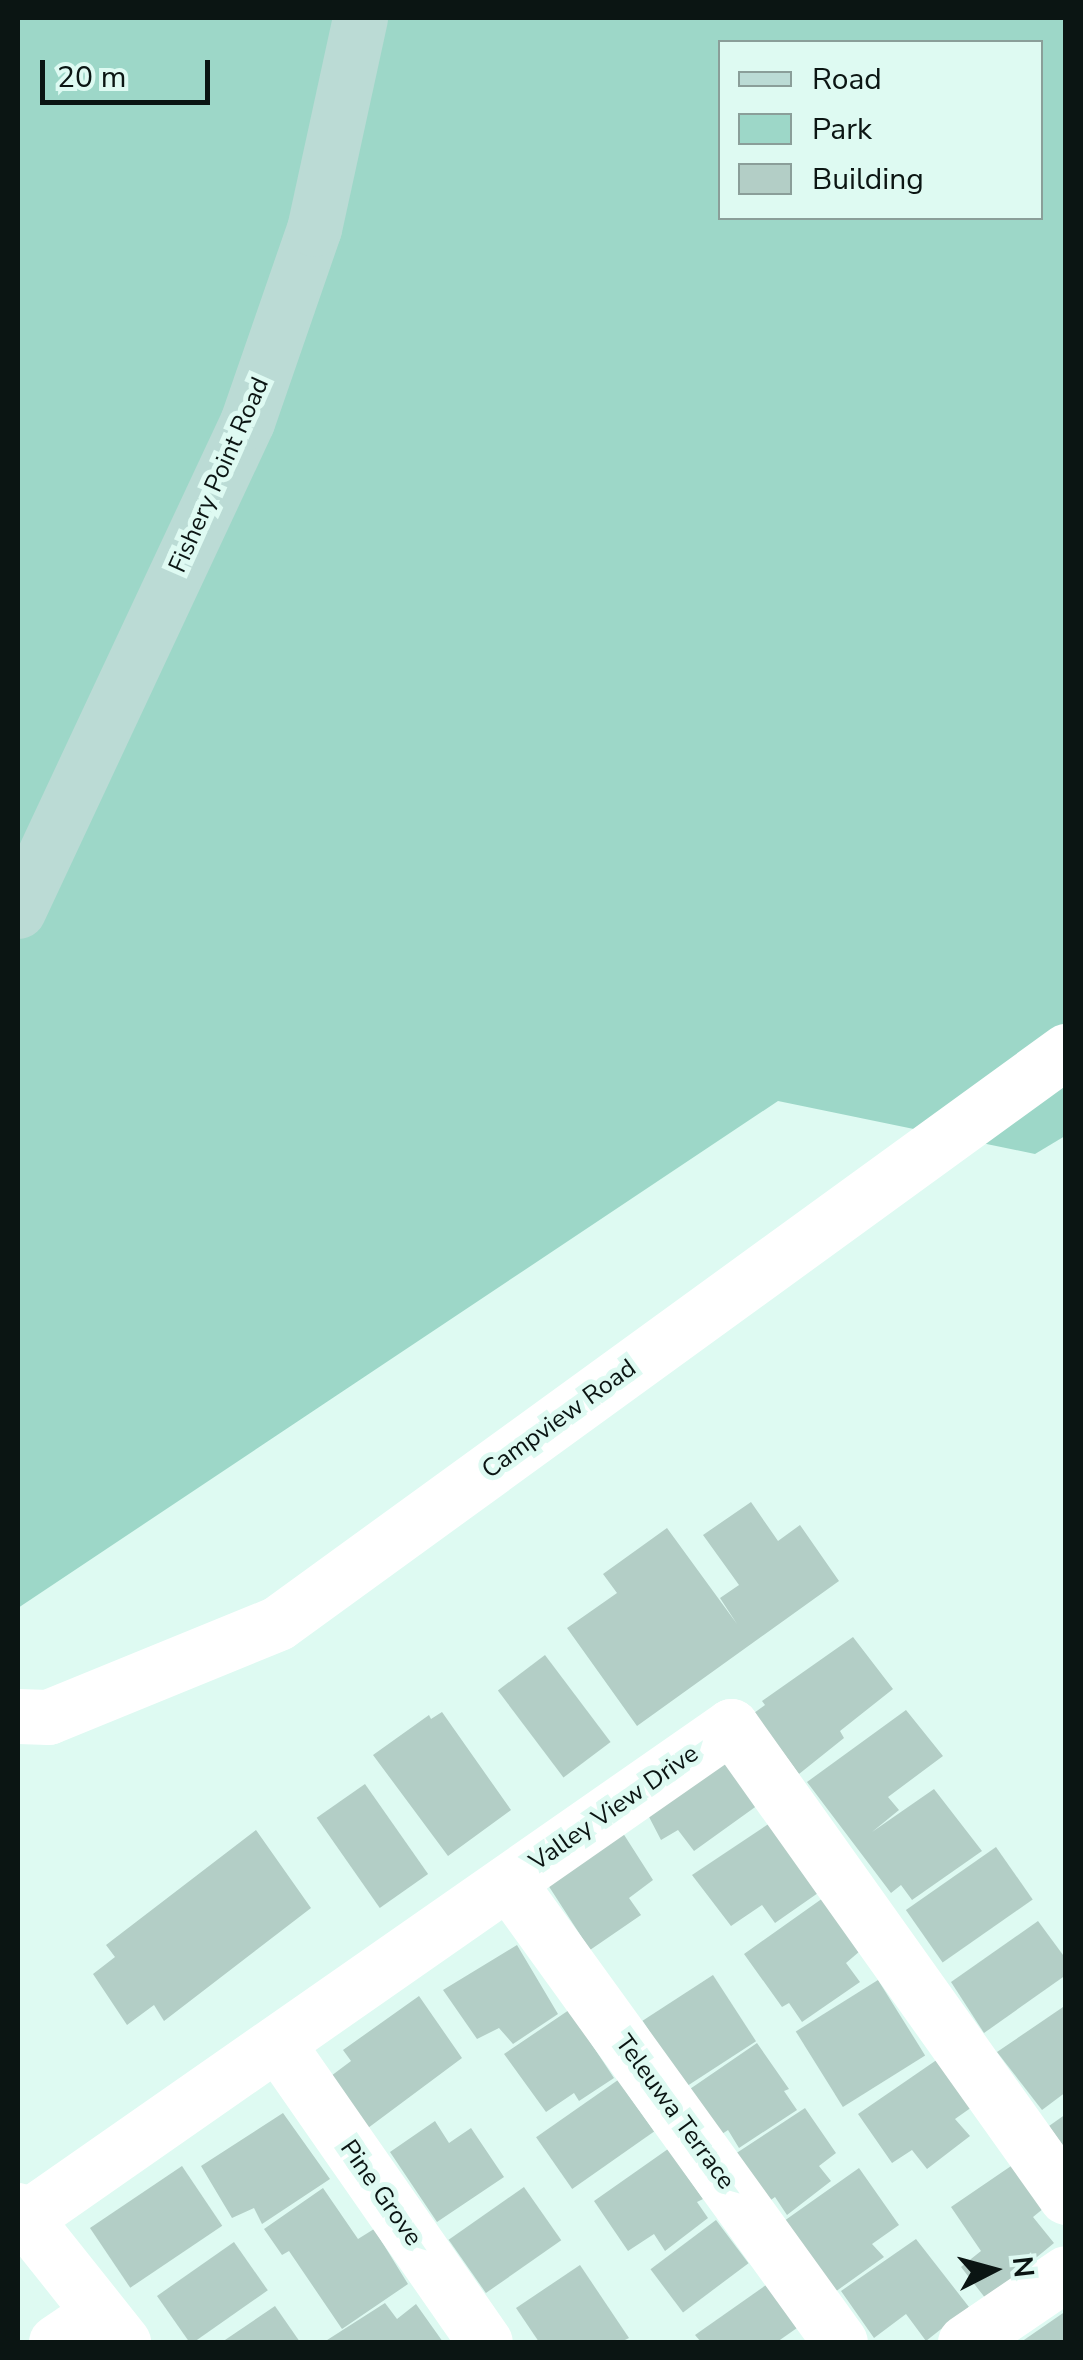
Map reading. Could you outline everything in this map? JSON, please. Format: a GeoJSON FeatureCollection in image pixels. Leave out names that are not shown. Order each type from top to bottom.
{"type":"FeatureCollection","features":[{"type":"Feature","properties":{"kind":"main road","name":"Fishery Point Road"},"geometry":{"type":"LineString","coordinates":[[18,911],[247,422],[314,229],[360,18]]}},
{"type":"Feature","properties":{"kind":"street","name":"Campview Road"},"geometry":{"type":"LineString","coordinates":[[18,1716],[48,1717],[278,1623],[1066,1051]]}},
{"type":"Feature","properties":{"kind":"street","name":"Valley View Drive"},"geometry":{"type":"LineString","coordinates":[[21,2214],[278,2043],[731,1726],[1066,2196]]}},
{"type":"Feature","properties":{"kind":"street","name":"Teleuwa Terrace"},"geometry":{"type":"LineString","coordinates":[[508,1882],[840,2342]]}},
{"type":"Feature","properties":{"kind":"street","name":"Pine Grove"},"geometry":{"type":"LineString","coordinates":[[278,2043],[485,2342]]}},
{"type":"Feature","properties":{"kind":"street"},"geometry":{"type":"LineString","coordinates":[[21,2214],[92,2333]]}},
{"type":"Feature","properties":{"kind":"street"},"geometry":{"type":"LineString","coordinates":[[965,2342],[1066,2273]]}},
{"type":"Feature","properties":{"kind":"green space"},"geometry":{"type":"Polygon","coordinates":[[[18,18],[1065,18],[1065,1136],[1035,1154],[778,1101],[18,1608],[18,18]]]}},
{"type":"Feature","properties":{"kind":"building"},"geometry":{"type":"Polygon","coordinates":[[[751,1502],[778,1541],[800,1525],[839,1581],[637,1726],[567,1628],[617,1593],[603,1574],[667,1528],[737,1624],[720,1598],[739,1585],[703,1535],[751,1502]]]}},
{"type":"Feature","properties":{"kind":"building"},"geometry":{"type":"Polygon","coordinates":[[[853,1637],[893,1689],[840,1731],[844,1738],[799,1774],[754,1713],[765,1705],[762,1701],[853,1637]]]}},
{"type":"Feature","properties":{"kind":"building"},"geometry":{"type":"Polygon","coordinates":[[[545,1655],[611,1742],[563,1778],[498,1691],[545,1655]]]}},
{"type":"Feature","properties":{"kind":"building"},"geometry":{"type":"Polygon","coordinates":[[[906,1710],[943,1756],[888,1797],[899,1810],[872,1832],[934,1789],[982,1851],[912,1900],[901,1885],[891,1893],[807,1782],[906,1710]]]}},
{"type":"Feature","properties":{"kind":"building"},"geometry":{"type":"Polygon","coordinates":[[[442,1712],[511,1810],[448,1856],[373,1755],[429,1715],[431,1719],[442,1712]]]}},
{"type":"Feature","properties":{"kind":"building"},"geometry":{"type":"Polygon","coordinates":[[[729,1760],[758,1805],[694,1851],[678,1830],[661,1840],[648,1815],[729,1760]]]}},
{"type":"Feature","properties":{"kind":"building"},"geometry":{"type":"Polygon","coordinates":[[[365,1784],[428,1874],[380,1908],[317,1818],[365,1784]]]}},
{"type":"Feature","properties":{"kind":"building"},"geometry":{"type":"Polygon","coordinates":[[[773,1821],[818,1893],[775,1923],[762,1905],[731,1926],[692,1875],[773,1821]]]}},
{"type":"Feature","properties":{"kind":"building"},"geometry":{"type":"Polygon","coordinates":[[[256,1830],[311,1908],[164,2021],[154,2005],[127,2025],[93,1974],[115,1957],[106,1945],[256,1830]]]}},
{"type":"Feature","properties":{"kind":"building"},"geometry":{"type":"Polygon","coordinates":[[[621,1830],[653,1880],[629,1898],[641,1915],[590,1950],[548,1885],[621,1830]]]}},
{"type":"Feature","properties":{"kind":"building"},"geometry":{"type":"Polygon","coordinates":[[[996,1847],[1033,1899],[943,1963],[906,1910],[996,1847]]]}},
{"type":"Feature","properties":{"kind":"building"},"geometry":{"type":"Polygon","coordinates":[[[823,1898],[860,1951],[846,1963],[860,1982],[802,2022],[789,2003],[782,2007],[744,1954],[823,1898]]]}},
{"type":"Feature","properties":{"kind":"building"},"geometry":{"type":"Polygon","coordinates":[[[1038,1921],[1066,1959],[1066,1975],[984,2033],[951,1982],[1038,1921]]]}},
{"type":"Feature","properties":{"kind":"building"},"geometry":{"type":"Polygon","coordinates":[[[517,1945],[558,2014],[513,2044],[499,2028],[477,2039],[443,1990],[517,1945]]]}},
{"type":"Feature","properties":{"kind":"building"},"geometry":{"type":"Polygon","coordinates":[[[713,1975],[756,2041],[686,2087],[643,2021],[713,1975]]]}},
{"type":"Feature","properties":{"kind":"building"},"geometry":{"type":"Polygon","coordinates":[[[878,1980],[925,2055],[843,2107],[796,2031],[878,1980]]]}},
{"type":"Feature","properties":{"kind":"building"},"geometry":{"type":"Polygon","coordinates":[[[419,1996],[462,2058],[368,2128],[331,2076],[351,2061],[343,2050],[419,1996]]]}},
{"type":"Feature","properties":{"kind":"building"},"geometry":{"type":"Polygon","coordinates":[[[1066,2005],[1066,2092],[1042,2110],[997,2052],[1066,2005]]]}},
{"type":"Feature","properties":{"kind":"building"},"geometry":{"type":"Polygon","coordinates":[[[569,2010],[614,2078],[579,2101],[574,2093],[546,2112],[504,2054],[569,2010]]]}},
{"type":"Feature","properties":{"kind":"building"},"geometry":{"type":"Polygon","coordinates":[[[757,2043],[789,2089],[784,2091],[797,2110],[739,2148],[728,2130],[719,2136],[687,2091],[757,2043]]]}},
{"type":"Feature","properties":{"kind":"building"},"geometry":{"type":"Polygon","coordinates":[[[938,2059],[972,2107],[955,2119],[970,2136],[927,2169],[912,2150],[892,2163],[858,2114],[938,2059]]]}},
{"type":"Feature","properties":{"kind":"building"},"geometry":{"type":"Polygon","coordinates":[[[618,2080],[654,2132],[572,2189],[536,2137],[618,2080]]]}},
{"type":"Feature","properties":{"kind":"building"},"geometry":{"type":"Polygon","coordinates":[[[805,2108],[836,2153],[819,2166],[831,2181],[787,2215],[775,2197],[768,2202],[735,2154],[805,2108]]]}},
{"type":"Feature","properties":{"kind":"building"},"geometry":{"type":"Polygon","coordinates":[[[283,2113],[330,2179],[262,2224],[254,2208],[232,2218],[201,2166],[283,2113]]]}},
{"type":"Feature","properties":{"kind":"building"},"geometry":{"type":"Polygon","coordinates":[[[1066,2114],[1066,2150],[1049,2126],[1066,2114]]]}},
{"type":"Feature","properties":{"kind":"building"},"geometry":{"type":"Polygon","coordinates":[[[435,2121],[449,2143],[471,2128],[504,2177],[437,2222],[390,2152],[435,2121]]]}},
{"type":"Feature","properties":{"kind":"building"},"geometry":{"type":"Polygon","coordinates":[[[668,2149],[703,2199],[697,2202],[708,2218],[665,2251],[654,2234],[628,2251],[594,2201],[668,2149]]]}},
{"type":"Feature","properties":{"kind":"building"},"geometry":{"type":"Polygon","coordinates":[[[1014,2164],[1044,2208],[1033,2217],[1054,2243],[986,2299],[961,2267],[981,2251],[951,2207],[1014,2164]]]}},
{"type":"Feature","properties":{"kind":"building"},"geometry":{"type":"Polygon","coordinates":[[[182,2166],[222,2226],[130,2288],[90,2228],[182,2166]]]}},
{"type":"Feature","properties":{"kind":"building"},"geometry":{"type":"Polygon","coordinates":[[[859,2168],[899,2225],[872,2244],[884,2257],[835,2292],[784,2221],[859,2168]]]}},
{"type":"Feature","properties":{"kind":"building"},"geometry":{"type":"Polygon","coordinates":[[[524,2187],[561,2240],[486,2293],[449,2240],[524,2187]]]}},
{"type":"Feature","properties":{"kind":"building"},"geometry":{"type":"Polygon","coordinates":[[[323,2188],[358,2239],[374,2229],[408,2284],[342,2329],[289,2251],[282,2255],[264,2229],[323,2188]]]}},
{"type":"Feature","properties":{"kind":"building"},"geometry":{"type":"Polygon","coordinates":[[[716,2220],[748,2263],[683,2312],[651,2269],[716,2220]]]}},
{"type":"Feature","properties":{"kind":"building"},"geometry":{"type":"Polygon","coordinates":[[[916,2239],[969,2307],[926,2341],[906,2314],[874,2338],[841,2291],[916,2239]]]}},
{"type":"Feature","properties":{"kind":"building"},"geometry":{"type":"Polygon","coordinates":[[[234,2242],[268,2290],[194,2342],[189,2342],[157,2296],[234,2242]]]}},
{"type":"Feature","properties":{"kind":"building"},"geometry":{"type":"Polygon","coordinates":[[[580,2265],[629,2338],[621,2342],[539,2342],[516,2308],[580,2265]]]}},
{"type":"Feature","properties":{"kind":"building"},"geometry":{"type":"Polygon","coordinates":[[[766,2285],[797,2328],[777,2342],[701,2342],[695,2335],[766,2285]]]}},
{"type":"Feature","properties":{"kind":"building"},"geometry":{"type":"Polygon","coordinates":[[[385,2303],[397,2319],[416,2304],[443,2342],[324,2342],[385,2303]]]}},
{"type":"Feature","properties":{"kind":"building"},"geometry":{"type":"Polygon","coordinates":[[[275,2306],[300,2342],[222,2342],[275,2306]]]}},
{"type":"Feature","properties":{"kind":"building"},"geometry":{"type":"Polygon","coordinates":[[[1066,2311],[1066,2342],[1021,2342],[1066,2311]]]}}]}
